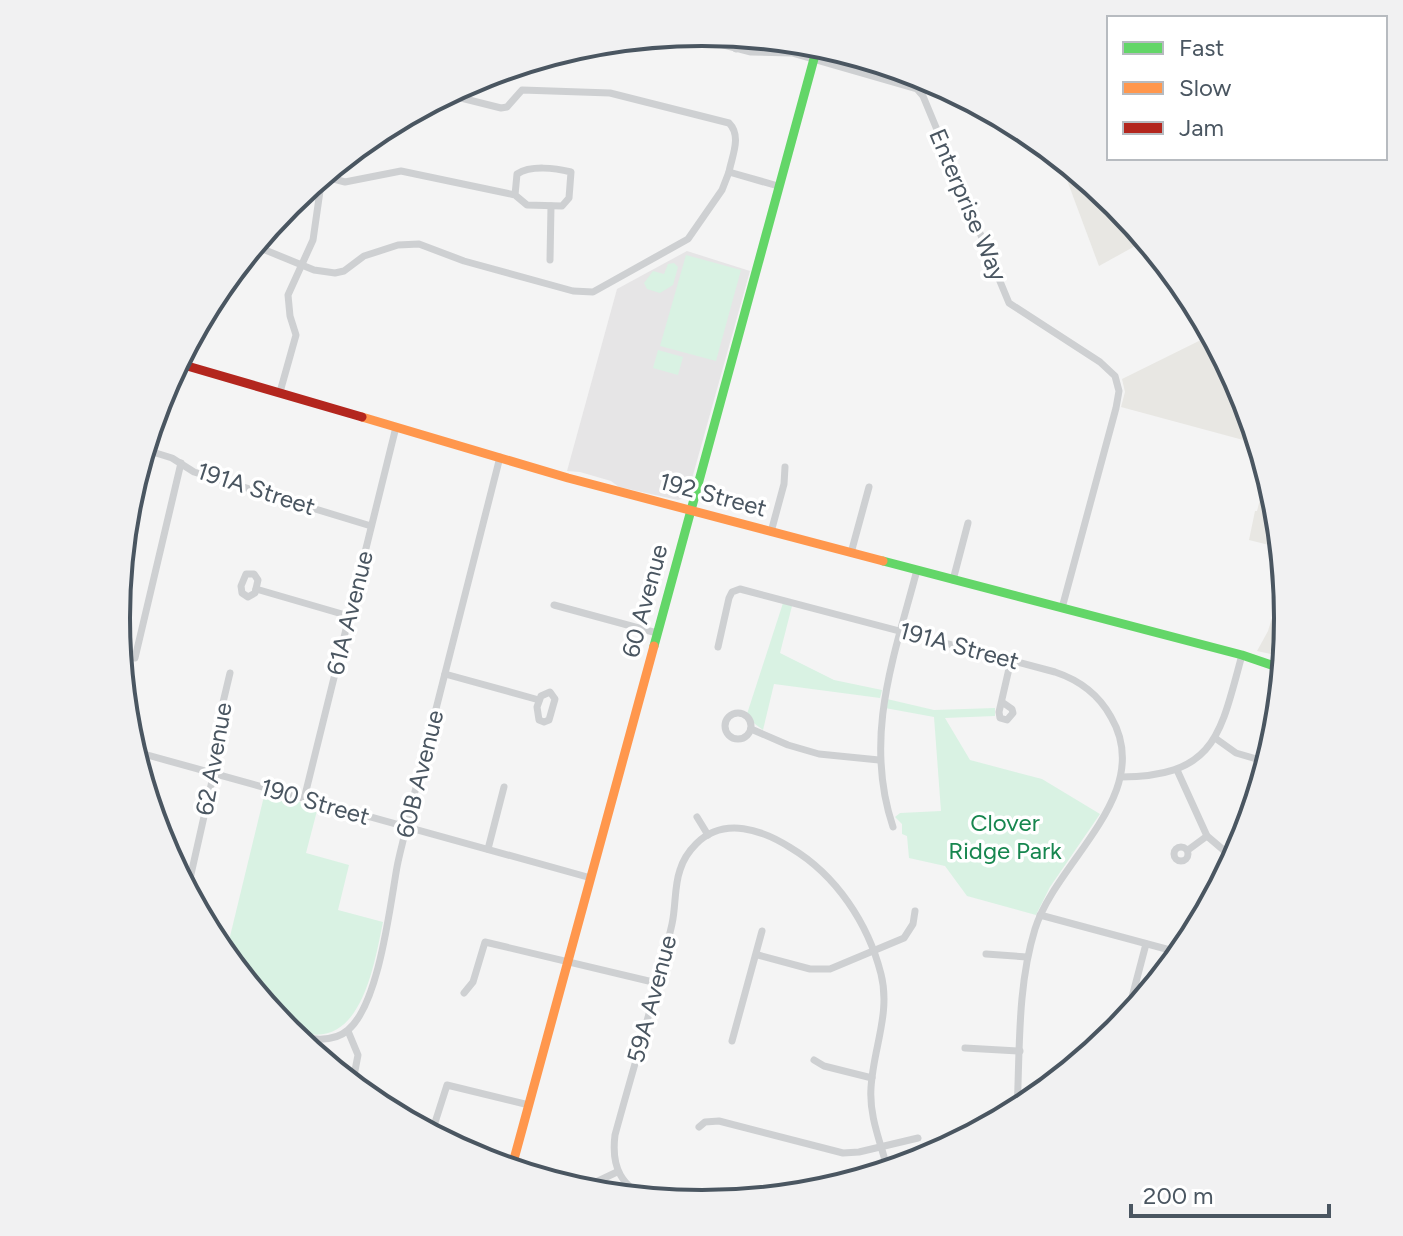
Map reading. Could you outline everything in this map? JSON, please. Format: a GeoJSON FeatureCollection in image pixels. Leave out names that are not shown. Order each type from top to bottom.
{"type":"FeatureCollection","features":[{"type":"Feature","properties":{"kind":"main road","name":"60 Avenue"},"geometry":{"type":"LineString","coordinates":[[514,1158],[814,58]]}},
{"type":"Feature","properties":{"kind":"main road","name":"192 Street"},"geometry":{"type":"LineString","coordinates":[[188,366],[689,510],[1272,661]]}},
{"type":"Feature","properties":{"kind":"main road","name":"192 Street"},"geometry":{"type":"LineString","coordinates":[[1242,655],[1271,665]]}},
{"type":"Feature","properties":{"kind":"street"},"geometry":{"type":"LineString","coordinates":[[728,47],[751,52],[771,50]]}},
{"type":"Feature","properties":{"kind":"street"},"geometry":{"type":"LineString","coordinates":[[797,54],[814,58]]}},
{"type":"Feature","properties":{"kind":"street","name":"Enterprise Way"},"geometry":{"type":"LineString","coordinates":[[814,58],[917,89],[923,96],[1009,303],[1100,362],[1115,376],[1119,391],[1116,408],[1062,608]]}},
{"type":"Feature","properties":{"kind":"street"},"geometry":{"type":"LineString","coordinates":[[264,250],[314,270],[335,273],[344,271],[364,256],[398,245],[419,244],[464,261],[573,291],[593,292],[688,239],[722,190],[736,141],[736,132],[729,123],[610,93],[522,90],[507,107],[501,108],[463,99]]}},
{"type":"Feature","properties":{"kind":"street"},"geometry":{"type":"LineString","coordinates":[[335,179],[345,182],[401,171],[515,195],[527,205],[562,206],[569,198],[571,172],[525,169],[517,174],[515,195]]}},
{"type":"Feature","properties":{"kind":"street"},"geometry":{"type":"LineString","coordinates":[[729,172],[778,186]]}},
{"type":"Feature","properties":{"kind":"street"},"geometry":{"type":"LineString","coordinates":[[280,392],[296,335],[288,295],[315,233],[321,191]]}},
{"type":"Feature","properties":{"kind":"street"},"geometry":{"type":"LineString","coordinates":[[550,260],[551,206]]}},
{"type":"Feature","properties":{"kind":"street","name":"61A Avenue"},"geometry":{"type":"LineString","coordinates":[[304,799],[396,427]]}},
{"type":"Feature","properties":{"kind":"street","name":"191A Street"},"geometry":{"type":"LineString","coordinates":[[154,453],[181,463],[194,472],[371,526]]}},
{"type":"Feature","properties":{"kind":"street","name":"60B Avenue"},"geometry":{"type":"LineString","coordinates":[[348,1031],[362,1011],[389,922],[406,827],[500,457]]}},
{"type":"Feature","properties":{"kind":"street"},"geometry":{"type":"LineString","coordinates":[[135,658],[181,463]]}},
{"type":"Feature","properties":{"kind":"street"},"geometry":{"type":"LineString","coordinates":[[771,532],[784,484],[785,467]]}},
{"type":"Feature","properties":{"kind":"street"},"geometry":{"type":"LineString","coordinates":[[851,553],[869,487]]}},
{"type":"Feature","properties":{"kind":"street"},"geometry":{"type":"LineString","coordinates":[[953,580],[968,523]]}},
{"type":"Feature","properties":{"kind":"street"},"geometry":{"type":"LineString","coordinates":[[893,827],[882,787],[879,760],[881,713],[917,570]]}},
{"type":"Feature","properties":{"kind":"street"},"geometry":{"type":"LineString","coordinates":[[256,589],[349,616]]}},
{"type":"Feature","properties":{"kind":"street","name":"191A Street"},"geometry":{"type":"LineString","coordinates":[[718,647],[732,592],[740,589],[1063,674],[1099,700],[1118,733],[1121,777]]}},
{"type":"Feature","properties":{"kind":"street"},"geometry":{"type":"LineString","coordinates":[[554,605],[657,633]]}},
{"type":"Feature","properties":{"kind":"street"},"geometry":{"type":"LineString","coordinates":[[1018,1095],[1027,957],[1047,899],[1105,815],[1121,777],[1152,776],[1177,770],[1201,755],[1215,738],[1225,716],[1242,655]]}},
{"type":"Feature","properties":{"kind":"street"},"geometry":{"type":"LineString","coordinates":[[1002,702],[1011,660]]}},
{"type":"Feature","properties":{"kind":"street","name":"62 Avenue"},"geometry":{"type":"LineString","coordinates":[[191,876],[214,774],[220,715],[230,673]]}},
{"type":"Feature","properties":{"kind":"street"},"geometry":{"type":"LineString","coordinates":[[445,674],[539,700]]}},
{"type":"Feature","properties":{"kind":"street"},"geometry":{"type":"LineString","coordinates":[[751,729],[819,754],[879,760]]}},
{"type":"Feature","properties":{"kind":"street"},"geometry":{"type":"LineString","coordinates":[[1215,738],[1236,753],[1256,759]]}},
{"type":"Feature","properties":{"kind":"street","name":"190 Street"},"geometry":{"type":"LineString","coordinates":[[146,755],[591,878]]}},
{"type":"Feature","properties":{"kind":"street"},"geometry":{"type":"LineString","coordinates":[[1177,770],[1207,836],[1224,851]]}},
{"type":"Feature","properties":{"kind":"street"},"geometry":{"type":"LineString","coordinates":[[488,849],[504,787]]}},
{"type":"Feature","properties":{"kind":"street"},"geometry":{"type":"LineString","coordinates":[[697,817],[708,835],[738,828],[776,839],[823,872],[851,906],[881,974],[884,998],[872,1078],[871,1109],[885,1160]]}},
{"type":"Feature","properties":{"kind":"street","name":"59A Avenue"},"geometry":{"type":"LineString","coordinates":[[617,1172],[615,1135],[673,922],[681,866],[695,845],[708,835]]}},
{"type":"Feature","properties":{"kind":"street"},"geometry":{"type":"LineString","coordinates":[[1188,850],[1207,836]]}},
{"type":"Feature","properties":{"kind":"street"},"geometry":{"type":"LineString","coordinates":[[758,955],[823,970],[839,967],[904,938],[913,924],[915,911]]}},
{"type":"Feature","properties":{"kind":"street"},"geometry":{"type":"LineString","coordinates":[[1040,915],[1167,949]]}},
{"type":"Feature","properties":{"kind":"street"},"geometry":{"type":"LineString","coordinates":[[732,1041],[758,955],[762,931]]}},
{"type":"Feature","properties":{"kind":"street"},"geometry":{"type":"LineString","coordinates":[[464,993],[473,982],[485,942],[657,983]]}},
{"type":"Feature","properties":{"kind":"street"},"geometry":{"type":"LineString","coordinates":[[1133,994],[1146,944]]}},
{"type":"Feature","properties":{"kind":"street"},"geometry":{"type":"LineString","coordinates":[[986,954],[1027,957]]}},
{"type":"Feature","properties":{"kind":"street"},"geometry":{"type":"LineString","coordinates":[[315,1040],[348,1031],[358,1055],[355,1073]]}},
{"type":"Feature","properties":{"kind":"street"},"geometry":{"type":"LineString","coordinates":[[965,1048],[1020,1051]]}},
{"type":"Feature","properties":{"kind":"street"},"geometry":{"type":"LineString","coordinates":[[814,1060],[824,1066],[872,1078]]}},
{"type":"Feature","properties":{"kind":"street"},"geometry":{"type":"LineString","coordinates":[[435,1123],[447,1085],[529,1105]]}},
{"type":"Feature","properties":{"kind":"street"},"geometry":{"type":"LineString","coordinates":[[699,1127],[712,1120],[719,1121],[843,1153],[918,1138]]}},
{"type":"Feature","properties":{"kind":"street"},"geometry":{"type":"LineString","coordinates":[[599,1180],[617,1172],[629,1185]]}},
{"type":"Feature","properties":{"kind":"shaded area"},"geometry":{"type":"Polygon","coordinates":[[[1066,177],[1136,246],[1099,266],[1066,177]]]}},
{"type":"Feature","properties":{"kind":"shaded area"},"geometry":{"type":"Polygon","coordinates":[[[687,251],[750,271],[688,493],[678,500],[567,471],[617,289],[687,251]]]}},
{"type":"Feature","properties":{"kind":"shaded area"},"geometry":{"type":"Polygon","coordinates":[[[1201,340],[1230,399],[1245,440],[1121,407],[1125,392],[1122,379],[1201,340]]]}},
{"type":"Feature","properties":{"kind":"shaded area"},"geometry":{"type":"Polygon","coordinates":[[[1261,497],[1269,545],[1249,540],[1261,497]]]}},
{"type":"Feature","properties":{"kind":"shaded area"},"geometry":{"type":"Polygon","coordinates":[[[1274,612],[1272,654],[1257,651],[1274,612]]]}},
{"type":"Feature","properties":{"kind":"green space"},"geometry":{"type":"Polygon","coordinates":[[[686,255],[741,270],[716,361],[660,346],[686,255]]]}},
{"type":"Feature","properties":{"kind":"green space"},"geometry":{"type":"Polygon","coordinates":[[[674,263],[678,267],[673,285],[660,293],[647,289],[644,283],[653,271],[664,274],[668,264],[674,263]]]}},
{"type":"Feature","properties":{"kind":"green space"},"geometry":{"type":"Polygon","coordinates":[[[658,350],[683,357],[678,375],[653,368],[658,350]]]}},
{"type":"Feature","properties":{"kind":"green space"},"geometry":{"type":"Polygon","coordinates":[[[783,603],[792,606],[780,653],[834,680],[882,690],[880,698],[774,684],[763,730],[755,724],[747,714],[783,603]]]}},
{"type":"Feature","properties":{"kind":"green space","name":"Clover Ridge Park"},"geometry":{"type":"Polygon","coordinates":[[[887,699],[934,710],[995,708],[995,716],[945,718],[970,760],[1042,779],[1100,814],[1050,887],[1036,915],[967,896],[945,866],[909,858],[907,836],[902,834],[902,824],[895,817],[900,813],[941,811],[934,717],[885,708],[887,699]]]}},
{"type":"Feature","properties":{"kind":"green space"},"geometry":{"type":"Polygon","coordinates":[[[265,792],[318,807],[306,853],[349,865],[338,910],[383,922],[370,977],[354,1013],[342,1026],[327,1033],[309,1034],[271,995],[229,940],[265,792]]]}},
{"type":"Feature","properties":{"kind":"traffic: fast"},"geometry":{"type":"LineString","coordinates":[[654,646],[814,57]]}},
{"type":"Feature","properties":{"kind":"traffic: fast"},"geometry":{"type":"LineString","coordinates":[[883,561],[1271,665]]}},
{"type":"Feature","properties":{"kind":"traffic: slow"},"geometry":{"type":"LineString","coordinates":[[362,417],[568,478],[883,561]]}},
{"type":"Feature","properties":{"kind":"traffic: slow"},"geometry":{"type":"LineString","coordinates":[[514,1158],[654,646]]}},
{"type":"Feature","properties":{"kind":"traffic: jam"},"geometry":{"type":"LineString","coordinates":[[188,366],[362,417]]}}]}
